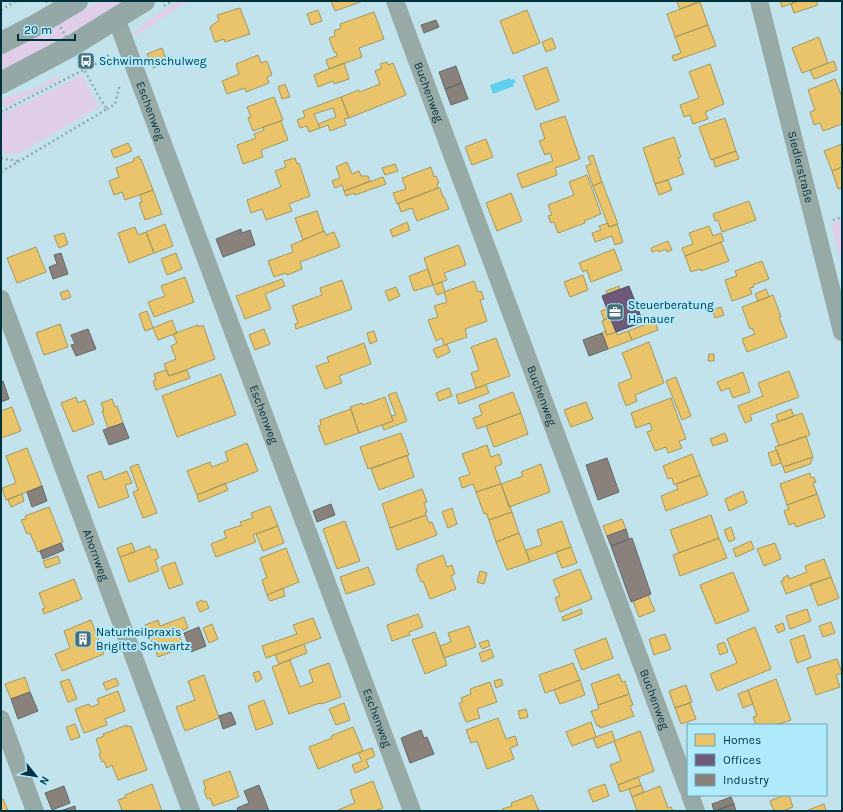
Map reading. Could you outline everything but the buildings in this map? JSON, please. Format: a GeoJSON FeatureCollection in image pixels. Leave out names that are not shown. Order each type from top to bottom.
{"type":"FeatureCollection","features":[{"type":"Feature","properties":{"kind":"main road"},"geometry":{"type":"LineString","coordinates":[[1,43],[38,24],[76,1]]}},
{"type":"Feature","properties":{"kind":"main road"},"geometry":{"type":"LineString","coordinates":[[1,83],[74,45],[144,1]]}},
{"type":"Feature","properties":{"kind":"street","name":"Buchenweg"},"geometry":{"type":"LineString","coordinates":[[395,1],[687,786]]}},
{"type":"Feature","properties":{"kind":"street","name":"Siedlerstraße"},"geometry":{"type":"LineString","coordinates":[[759,1],[842,332]]}},
{"type":"Feature","properties":{"kind":"street","name":"Eschenweg"},"geometry":{"type":"LineString","coordinates":[[116,18],[412,811]]}},
{"type":"Feature","properties":{"kind":"street","name":"Ahornweg"},"geometry":{"type":"LineString","coordinates":[[1,299],[191,811]]}},
{"type":"Feature","properties":{"kind":"street"},"geometry":{"type":"LineString","coordinates":[[1,719],[35,811]]}},
{"type":"Feature","properties":{"kind":"street"},"geometry":{"type":"LineString","coordinates":[[690,796],[696,811]]}},
{"type":"Feature","properties":{"kind":"path"},"geometry":{"type":"LineString","coordinates":[[1,10],[16,1]]}},
{"type":"Feature","properties":{"kind":"path"},"geometry":{"type":"LineString","coordinates":[[46,1],[107,109]]}},
{"type":"Feature","properties":{"kind":"path"},"geometry":{"type":"LineString","coordinates":[[2,111],[97,63],[114,51]]}},
{"type":"Feature","properties":{"kind":"path"},"geometry":{"type":"LineString","coordinates":[[1,172],[115,104],[121,83]]}},
{"type":"Feature","properties":{"kind":"path"},"geometry":{"type":"LineString","coordinates":[[1,158],[18,161]]}},
{"type":"Feature","properties":{"kind":"shaded area"},"geometry":{"type":"Polygon","coordinates":[[[100,1],[124,1],[63,38],[1,71],[1,54],[100,1]]]}},
{"type":"Feature","properties":{"kind":"shaded area"},"geometry":{"type":"Polygon","coordinates":[[[178,1],[188,1],[136,36],[134,33],[147,21],[178,1]]]}},
{"type":"Feature","properties":{"kind":"shaded area"},"geometry":{"type":"Polygon","coordinates":[[[82,75],[99,107],[18,154],[1,153],[1,115],[82,75]]]}},
{"type":"Feature","properties":{"kind":"shaded area"},"geometry":{"type":"Polygon","coordinates":[[[57,76],[59,80],[6,107],[1,106],[1,99],[36,88],[57,76]]]}},
{"type":"Feature","properties":{"kind":"shaded area"},"geometry":{"type":"Polygon","coordinates":[[[842,219],[842,268],[831,224],[842,219]]]}},
{"type":"Feature","properties":{"kind":"water"},"geometry":{"type":"Polygon","coordinates":[[[510,78],[511,80],[514,79],[516,83],[513,83],[514,86],[493,94],[490,85],[510,78]]]}},
{"type":"Feature","properties":{"kind":"place","name":"Schwimmschulweg"},"geometry":{"type":"Point","coordinates":[86,61]}},
{"type":"Feature","properties":{"kind":"place","name":"Steuerberatung Hanauer"},"geometry":{"type":"Point","coordinates":[615,312]}},
{"type":"Feature","properties":{"kind":"place","name":"Naturheilpraxis Brigitte Schwartz"},"geometry":{"type":"Point","coordinates":[83,639]}}]}
